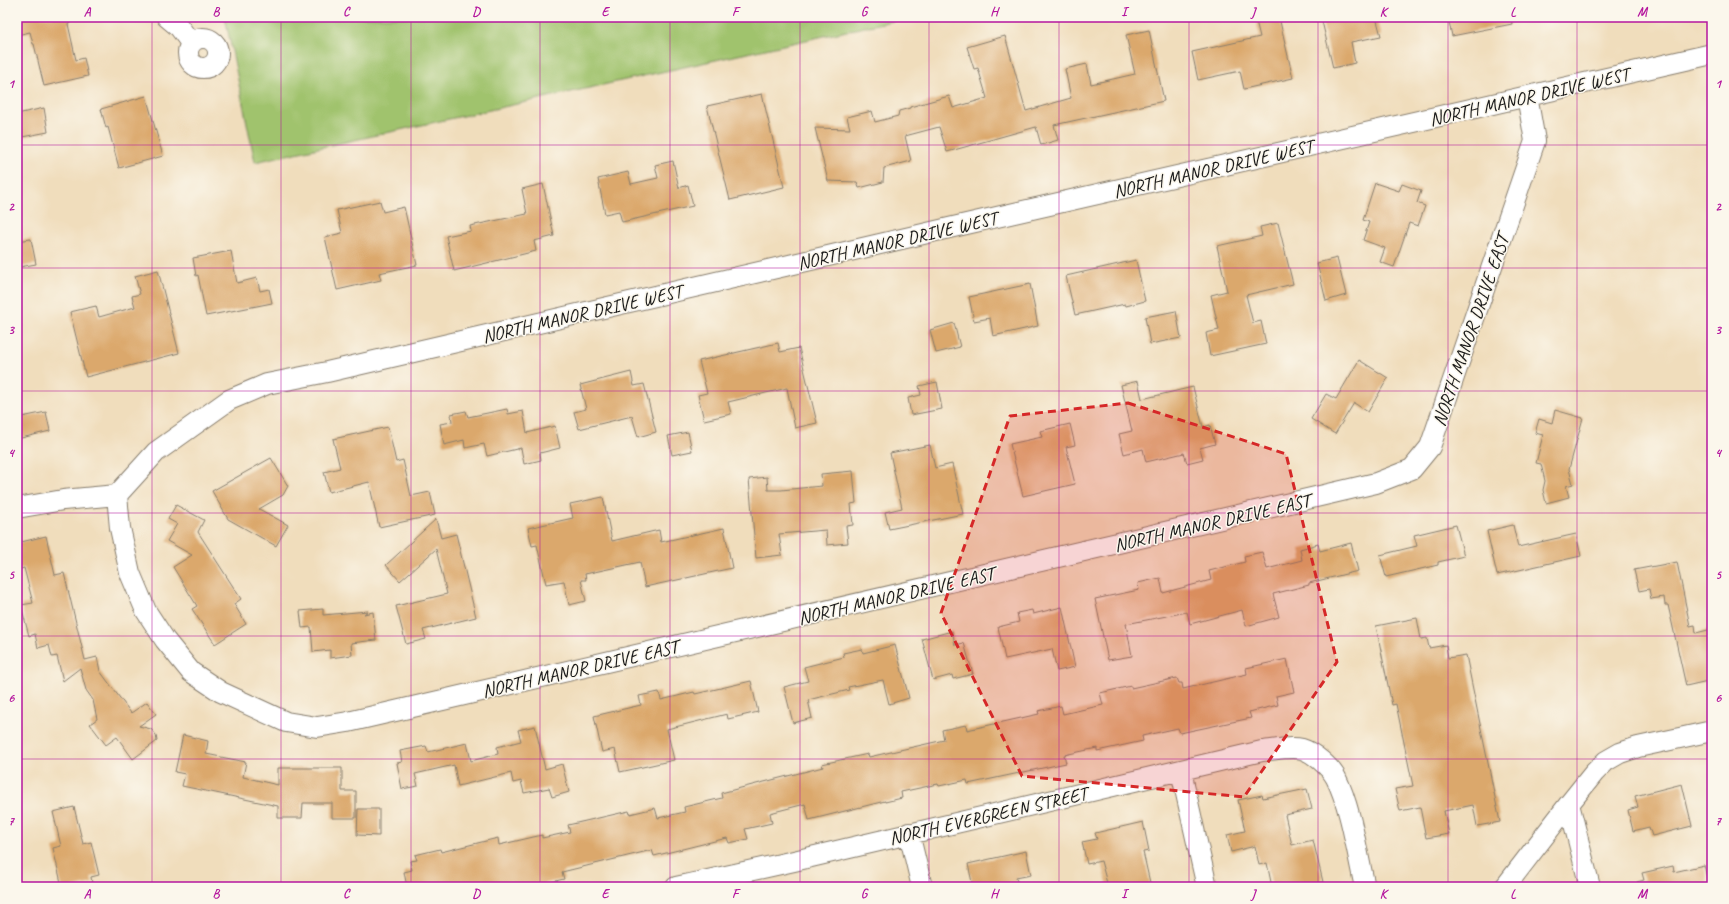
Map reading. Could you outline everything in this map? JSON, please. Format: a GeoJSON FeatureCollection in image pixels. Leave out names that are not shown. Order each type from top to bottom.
{"type":"FeatureCollection","features":[{"type":"Feature","properties":{"kind":"street"},"geometry":{"type":"LineString","coordinates":[[167,17],[179,26],[191,43]]}},
{"type":"Feature","properties":{"kind":"street","name":"NORTH MANOR DRIVE WEST"},"geometry":{"type":"LineString","coordinates":[[117,495],[156,452],[182,432],[229,400],[268,384],[327,372],[970,223],[1712,54]]}},
{"type":"Feature","properties":{"kind":"street","name":"NORTH MANOR DRIVE EAST"},"geometry":{"type":"LineString","coordinates":[[117,495],[120,528],[130,573],[146,611],[191,672],[221,692],[286,722],[317,726],[348,722],[1376,483],[1412,469],[1430,447],[1535,141],[1527,96]]}},
{"type":"Feature","properties":{"kind":"street"},"geometry":{"type":"LineString","coordinates":[[17,508],[63,500],[117,495]]}},
{"type":"Feature","properties":{"kind":"street"},"geometry":{"type":"LineString","coordinates":[[1505,887],[1569,804],[1594,773],[1606,761],[1620,753],[1712,731]]}},
{"type":"Feature","properties":{"kind":"street","name":"NORTH EVERGREEN STREET"},"geometry":{"type":"LineString","coordinates":[[676,887],[794,861],[1262,751],[1302,749],[1317,757],[1336,777],[1346,806],[1365,887]]}},
{"type":"Feature","properties":{"kind":"street"},"geometry":{"type":"LineString","coordinates":[[1181,771],[1207,887]]}},
{"type":"Feature","properties":{"kind":"street"},"geometry":{"type":"LineString","coordinates":[[1569,804],[1590,887]]}},
{"type":"Feature","properties":{"kind":"street"},"geometry":{"type":"LineString","coordinates":[[909,833],[922,887]]}},
{"type":"Feature","properties":{"kind":"highlighted area"},"geometry":{"type":"Polygon","coordinates":[[[1128,403],[1286,454],[1337,662],[1244,797],[1022,776],[941,613],[1010,416],[1128,403]]]}},
{"type":"Feature","properties":{"kind":"green space"},"geometry":{"type":"Polygon","coordinates":[[[225,17],[910,17],[255,162],[225,17]]]}},
{"type":"Feature","properties":{"kind":"building"},"geometry":{"type":"Polygon","coordinates":[[[17,17],[69,17],[70,23],[68,24],[76,60],[84,58],[88,76],[44,86],[30,32],[17,35],[17,17]]]}},
{"type":"Feature","properties":{"kind":"building"},"geometry":{"type":"Polygon","coordinates":[[[1255,17],[1279,17],[1293,78],[1244,89],[1240,71],[1198,80],[1192,52],[1260,37],[1255,17]]]}},
{"type":"Feature","properties":{"kind":"building"},"geometry":{"type":"Polygon","coordinates":[[[1321,17],[1376,17],[1381,36],[1351,42],[1355,63],[1333,68],[1321,17]]]}},
{"type":"Feature","properties":{"kind":"building"},"geometry":{"type":"Polygon","coordinates":[[[1448,17],[1511,17],[1512,24],[1452,36],[1448,17]]]}},
{"type":"Feature","properties":{"kind":"building"},"geometry":{"type":"Polygon","coordinates":[[[1149,30],[1164,101],[1054,125],[1058,140],[1041,145],[1036,127],[947,152],[939,127],[905,136],[911,161],[884,168],[883,182],[859,188],[857,182],[828,181],[815,128],[850,129],[847,117],[872,111],[875,122],[898,116],[899,111],[910,107],[949,96],[953,108],[987,98],[978,68],[974,69],[967,47],[1005,36],[1026,111],[1071,98],[1065,69],[1087,64],[1091,84],[1135,74],[1126,35],[1149,30]]]}},
{"type":"Feature","properties":{"kind":"building"},"geometry":{"type":"Polygon","coordinates":[[[762,94],[784,187],[730,200],[707,106],[762,94]]]}},
{"type":"Feature","properties":{"kind":"building"},"geometry":{"type":"Polygon","coordinates":[[[146,96],[163,156],[119,168],[108,127],[106,128],[101,109],[146,96]]]}},
{"type":"Feature","properties":{"kind":"building"},"geometry":{"type":"Polygon","coordinates":[[[44,108],[48,132],[17,138],[17,114],[44,108]]]}},
{"type":"Feature","properties":{"kind":"building"},"geometry":{"type":"Polygon","coordinates":[[[673,161],[679,188],[688,185],[693,206],[622,222],[619,211],[605,214],[598,179],[628,172],[631,184],[658,178],[655,165],[673,161]]]}},
{"type":"Feature","properties":{"kind":"building"},"geometry":{"type":"Polygon","coordinates":[[[1375,183],[1399,191],[1402,184],[1421,191],[1417,203],[1425,206],[1418,226],[1409,223],[1394,267],[1380,262],[1385,248],[1363,240],[1369,222],[1363,220],[1375,183]]]}},
{"type":"Feature","properties":{"kind":"building"},"geometry":{"type":"Polygon","coordinates":[[[543,184],[554,236],[534,241],[536,251],[454,271],[446,236],[471,231],[470,226],[527,214],[522,189],[543,184]]]}},
{"type":"Feature","properties":{"kind":"building"},"geometry":{"type":"Polygon","coordinates":[[[380,201],[383,212],[404,207],[417,265],[379,273],[381,280],[337,290],[325,237],[342,233],[337,210],[380,201]]]}},
{"type":"Feature","properties":{"kind":"building"},"geometry":{"type":"Polygon","coordinates":[[[1278,223],[1293,284],[1246,295],[1253,323],[1261,321],[1266,344],[1210,356],[1206,333],[1219,330],[1211,295],[1227,291],[1217,246],[1262,236],[1260,227],[1278,223]]]}},
{"type":"Feature","properties":{"kind":"building"},"geometry":{"type":"Polygon","coordinates":[[[31,239],[36,264],[20,267],[17,255],[17,241],[31,239]]]}},
{"type":"Feature","properties":{"kind":"building"},"geometry":{"type":"Polygon","coordinates":[[[231,251],[237,283],[257,278],[260,291],[269,289],[272,303],[206,316],[193,258],[231,251]]]}},
{"type":"Feature","properties":{"kind":"building"},"geometry":{"type":"Polygon","coordinates":[[[1337,258],[1346,295],[1326,301],[1317,263],[1337,258]]]}},
{"type":"Feature","properties":{"kind":"building"},"geometry":{"type":"Polygon","coordinates":[[[1136,260],[1145,301],[1075,315],[1066,276],[1136,260]]]}},
{"type":"Feature","properties":{"kind":"building"},"geometry":{"type":"Polygon","coordinates":[[[158,270],[179,353],[86,377],[70,312],[96,306],[99,317],[135,307],[132,296],[140,294],[135,276],[158,270]]]}},
{"type":"Feature","properties":{"kind":"building"},"geometry":{"type":"Polygon","coordinates":[[[1030,284],[1038,326],[993,336],[990,318],[974,321],[969,297],[1030,284]]]}},
{"type":"Feature","properties":{"kind":"building"},"geometry":{"type":"Polygon","coordinates":[[[1176,311],[1181,338],[1150,344],[1145,317],[1176,311]]]}},
{"type":"Feature","properties":{"kind":"building"},"geometry":{"type":"Polygon","coordinates":[[[954,323],[960,347],[936,353],[930,330],[954,323]]]}},
{"type":"Feature","properties":{"kind":"building"},"geometry":{"type":"Polygon","coordinates":[[[778,343],[780,352],[799,348],[817,423],[795,428],[787,388],[728,402],[731,414],[704,420],[698,395],[707,393],[699,361],[778,343]]]}},
{"type":"Feature","properties":{"kind":"building"},"geometry":{"type":"Polygon","coordinates":[[[1359,360],[1388,378],[1368,412],[1354,403],[1335,434],[1311,419],[1326,394],[1336,399],[1359,360]]]}},
{"type":"Feature","properties":{"kind":"building"},"geometry":{"type":"Polygon","coordinates":[[[631,372],[634,386],[644,384],[656,432],[638,437],[632,416],[579,429],[574,412],[586,409],[580,385],[631,372]]]}},
{"type":"Feature","properties":{"kind":"building"},"geometry":{"type":"Polygon","coordinates":[[[1138,381],[1142,399],[1193,387],[1203,427],[1210,425],[1215,444],[1200,448],[1203,459],[1187,463],[1184,453],[1146,462],[1143,449],[1124,454],[1119,434],[1132,431],[1121,385],[1138,381]]]}},
{"type":"Feature","properties":{"kind":"building"},"geometry":{"type":"Polygon","coordinates":[[[937,382],[942,409],[911,415],[908,398],[921,395],[919,386],[937,382]]]}},
{"type":"Feature","properties":{"kind":"building"},"geometry":{"type":"Polygon","coordinates":[[[507,409],[508,414],[523,411],[527,433],[555,426],[560,448],[540,453],[541,460],[524,464],[521,448],[487,456],[484,444],[465,448],[464,440],[444,445],[440,424],[452,422],[451,414],[466,411],[468,417],[507,409]]]}},
{"type":"Feature","properties":{"kind":"building"},"geometry":{"type":"Polygon","coordinates":[[[1555,410],[1583,418],[1569,469],[1573,484],[1566,486],[1569,497],[1546,503],[1543,490],[1545,481],[1541,464],[1536,463],[1543,435],[1535,433],[1539,419],[1552,423],[1555,410]]]}},
{"type":"Feature","properties":{"kind":"building"},"geometry":{"type":"Polygon","coordinates":[[[46,412],[50,431],[17,439],[17,418],[46,412]]]}},
{"type":"Feature","properties":{"kind":"building"},"geometry":{"type":"Polygon","coordinates":[[[1070,424],[1075,445],[1066,447],[1075,484],[1023,496],[1010,444],[1042,437],[1040,431],[1070,424]]]}},
{"type":"Feature","properties":{"kind":"building"},"geometry":{"type":"Polygon","coordinates":[[[388,427],[396,462],[403,460],[411,496],[430,492],[435,515],[379,527],[369,482],[329,492],[324,472],[340,468],[333,439],[388,427]]]}},
{"type":"Feature","properties":{"kind":"building"},"geometry":{"type":"Polygon","coordinates":[[[688,432],[692,451],[672,455],[668,436],[688,432]]]}},
{"type":"Feature","properties":{"kind":"building"},"geometry":{"type":"Polygon","coordinates":[[[930,445],[935,468],[952,464],[963,514],[889,529],[885,512],[902,508],[890,453],[930,445]]]}},
{"type":"Feature","properties":{"kind":"building"},"geometry":{"type":"Polygon","coordinates":[[[271,458],[288,486],[283,495],[259,509],[288,525],[276,546],[228,519],[212,491],[271,458]]]}},
{"type":"Feature","properties":{"kind":"building"},"geometry":{"type":"Polygon","coordinates":[[[853,471],[856,503],[851,504],[853,525],[846,526],[848,543],[827,545],[826,530],[779,534],[782,555],[756,558],[749,479],[767,477],[768,490],[781,490],[822,486],[821,474],[853,471]]]}},
{"type":"Feature","properties":{"kind":"building"},"geometry":{"type":"Polygon","coordinates":[[[603,497],[612,541],[659,530],[661,542],[724,528],[732,568],[645,587],[640,562],[585,574],[586,580],[581,580],[586,601],[569,605],[564,581],[546,584],[537,545],[532,546],[528,528],[573,518],[570,504],[603,497]]]}},
{"type":"Feature","properties":{"kind":"building"},"geometry":{"type":"Polygon","coordinates":[[[176,505],[204,520],[198,532],[241,599],[234,604],[246,624],[215,644],[192,609],[197,606],[173,567],[192,555],[167,541],[177,524],[168,519],[176,505]]]}},
{"type":"Feature","properties":{"kind":"building"},"geometry":{"type":"Polygon","coordinates":[[[436,519],[441,538],[456,534],[476,617],[423,630],[426,639],[406,644],[396,606],[447,594],[436,549],[400,581],[386,565],[436,519]]]}},
{"type":"Feature","properties":{"kind":"building"},"geometry":{"type":"Polygon","coordinates":[[[1456,525],[1464,556],[1438,562],[1438,565],[1386,577],[1380,555],[1417,546],[1414,535],[1456,525]]]}},
{"type":"Feature","properties":{"kind":"building"},"geometry":{"type":"Polygon","coordinates":[[[1513,525],[1518,547],[1576,534],[1581,556],[1497,575],[1487,531],[1513,525]]]}},
{"type":"Feature","properties":{"kind":"building"},"geometry":{"type":"Polygon","coordinates":[[[46,536],[55,575],[64,573],[85,660],[97,657],[100,671],[131,713],[147,702],[156,714],[139,726],[151,729],[156,735],[157,741],[133,759],[117,737],[106,745],[90,724],[97,719],[93,700],[86,690],[80,668],[63,681],[57,656],[52,657],[49,645],[38,648],[35,634],[29,636],[21,605],[33,603],[24,568],[17,570],[17,543],[46,536]]]}},
{"type":"Feature","properties":{"kind":"building"},"geometry":{"type":"Polygon","coordinates":[[[1351,543],[1358,571],[1309,583],[1309,585],[1273,594],[1279,617],[1246,626],[1242,610],[1190,624],[1187,612],[1126,624],[1132,656],[1108,660],[1095,599],[1139,590],[1138,583],[1160,578],[1163,593],[1211,580],[1209,571],[1245,562],[1244,556],[1262,552],[1267,569],[1302,560],[1300,549],[1318,544],[1320,551],[1351,543]]]}},
{"type":"Feature","properties":{"kind":"building"},"geometry":{"type":"Polygon","coordinates":[[[1677,562],[1690,626],[1695,625],[1696,633],[1712,629],[1712,680],[1686,686],[1668,605],[1665,605],[1664,597],[1651,599],[1649,589],[1639,591],[1634,570],[1677,562]]]}},
{"type":"Feature","properties":{"kind":"building"},"geometry":{"type":"Polygon","coordinates":[[[1062,607],[1075,667],[1057,671],[1052,649],[1005,659],[998,627],[1019,622],[1017,613],[1032,610],[1033,614],[1062,607]]]}},
{"type":"Feature","properties":{"kind":"building"},"geometry":{"type":"Polygon","coordinates":[[[323,609],[323,615],[368,611],[364,614],[373,612],[376,640],[351,643],[352,655],[330,658],[330,650],[313,652],[311,627],[302,628],[300,611],[323,609]]]}},
{"type":"Feature","properties":{"kind":"building"},"geometry":{"type":"Polygon","coordinates":[[[1417,618],[1421,639],[1427,638],[1429,648],[1446,645],[1448,658],[1466,655],[1500,822],[1477,826],[1473,805],[1444,811],[1449,834],[1426,838],[1420,807],[1400,811],[1395,789],[1413,786],[1396,704],[1392,705],[1376,626],[1417,618]]]}},
{"type":"Feature","properties":{"kind":"building"},"geometry":{"type":"Polygon","coordinates":[[[952,631],[955,645],[964,643],[973,674],[953,679],[952,675],[933,680],[922,639],[952,631]]]}},
{"type":"Feature","properties":{"kind":"building"},"geometry":{"type":"Polygon","coordinates":[[[895,645],[909,698],[889,704],[883,680],[848,687],[849,690],[808,700],[812,718],[793,723],[784,687],[808,681],[804,667],[844,657],[843,653],[862,649],[863,653],[895,645]]]}},
{"type":"Feature","properties":{"kind":"building"},"geometry":{"type":"Polygon","coordinates":[[[1287,659],[1294,692],[1276,696],[1278,705],[1249,712],[1251,718],[1180,733],[1178,728],[1142,736],[1143,741],[1097,751],[1097,748],[1064,755],[1066,763],[968,784],[967,780],[939,786],[938,784],[901,792],[902,798],[809,820],[805,804],[770,813],[772,823],[745,829],[748,839],[729,843],[727,838],[654,856],[652,850],[562,872],[564,879],[530,887],[407,887],[404,872],[412,870],[410,861],[417,860],[415,855],[440,849],[441,852],[498,838],[499,845],[542,835],[542,838],[570,832],[568,825],[629,811],[630,814],[655,808],[658,818],[685,812],[684,807],[722,798],[721,793],[823,767],[822,764],[868,754],[869,757],[944,740],[942,730],[966,725],[967,730],[1039,714],[1038,711],[1061,706],[1063,714],[1103,705],[1100,693],[1177,678],[1179,683],[1182,683],[1183,689],[1247,674],[1246,668],[1287,659]]]}},
{"type":"Feature","properties":{"kind":"building"},"geometry":{"type":"Polygon","coordinates":[[[751,681],[758,712],[728,719],[727,714],[667,729],[674,760],[620,772],[615,749],[602,752],[594,716],[641,705],[639,696],[659,692],[661,700],[751,681]]]}},
{"type":"Feature","properties":{"kind":"building"},"geometry":{"type":"Polygon","coordinates":[[[535,726],[545,769],[562,764],[569,792],[552,797],[549,788],[524,793],[521,781],[513,783],[511,773],[458,786],[454,765],[415,774],[418,786],[402,789],[397,763],[402,762],[400,751],[426,746],[428,752],[467,743],[471,761],[498,754],[497,747],[521,741],[518,730],[535,726]]]}},
{"type":"Feature","properties":{"kind":"building"},"geometry":{"type":"Polygon","coordinates":[[[183,735],[208,741],[206,754],[246,762],[243,777],[278,785],[278,768],[342,768],[342,791],[356,791],[356,818],[332,818],[332,803],[303,803],[302,818],[278,818],[278,806],[182,786],[185,774],[175,772],[183,735]]]}},
{"type":"Feature","properties":{"kind":"building"},"geometry":{"type":"Polygon","coordinates":[[[1682,784],[1692,826],[1652,836],[1649,827],[1633,831],[1628,810],[1638,807],[1635,796],[1682,784]]]}},
{"type":"Feature","properties":{"kind":"building"},"geometry":{"type":"Polygon","coordinates":[[[1307,789],[1312,809],[1285,815],[1292,845],[1313,840],[1323,882],[1303,887],[1272,887],[1267,863],[1259,865],[1255,846],[1231,852],[1227,835],[1245,831],[1238,800],[1262,795],[1263,798],[1307,789]]]}},
{"type":"Feature","properties":{"kind":"building"},"geometry":{"type":"Polygon","coordinates":[[[74,807],[83,844],[91,842],[99,875],[91,877],[92,883],[76,887],[62,887],[53,848],[61,846],[53,812],[74,807]]]}},
{"type":"Feature","properties":{"kind":"building"},"geometry":{"type":"Polygon","coordinates":[[[358,809],[379,809],[379,836],[357,835],[358,809]]]}},
{"type":"Feature","properties":{"kind":"building"},"geometry":{"type":"Polygon","coordinates":[[[1143,822],[1149,851],[1143,852],[1151,887],[1108,887],[1101,861],[1087,864],[1082,842],[1097,839],[1095,833],[1143,822]]]}},
{"type":"Feature","properties":{"kind":"building"},"geometry":{"type":"Polygon","coordinates":[[[1026,851],[1031,875],[1016,878],[1019,887],[973,887],[968,864],[1026,851]]]}},
{"type":"Feature","properties":{"kind":"building"},"geometry":{"type":"Polygon","coordinates":[[[1704,865],[1709,887],[1638,887],[1637,882],[1644,880],[1642,873],[1673,866],[1674,872],[1704,865]]]}}]}
